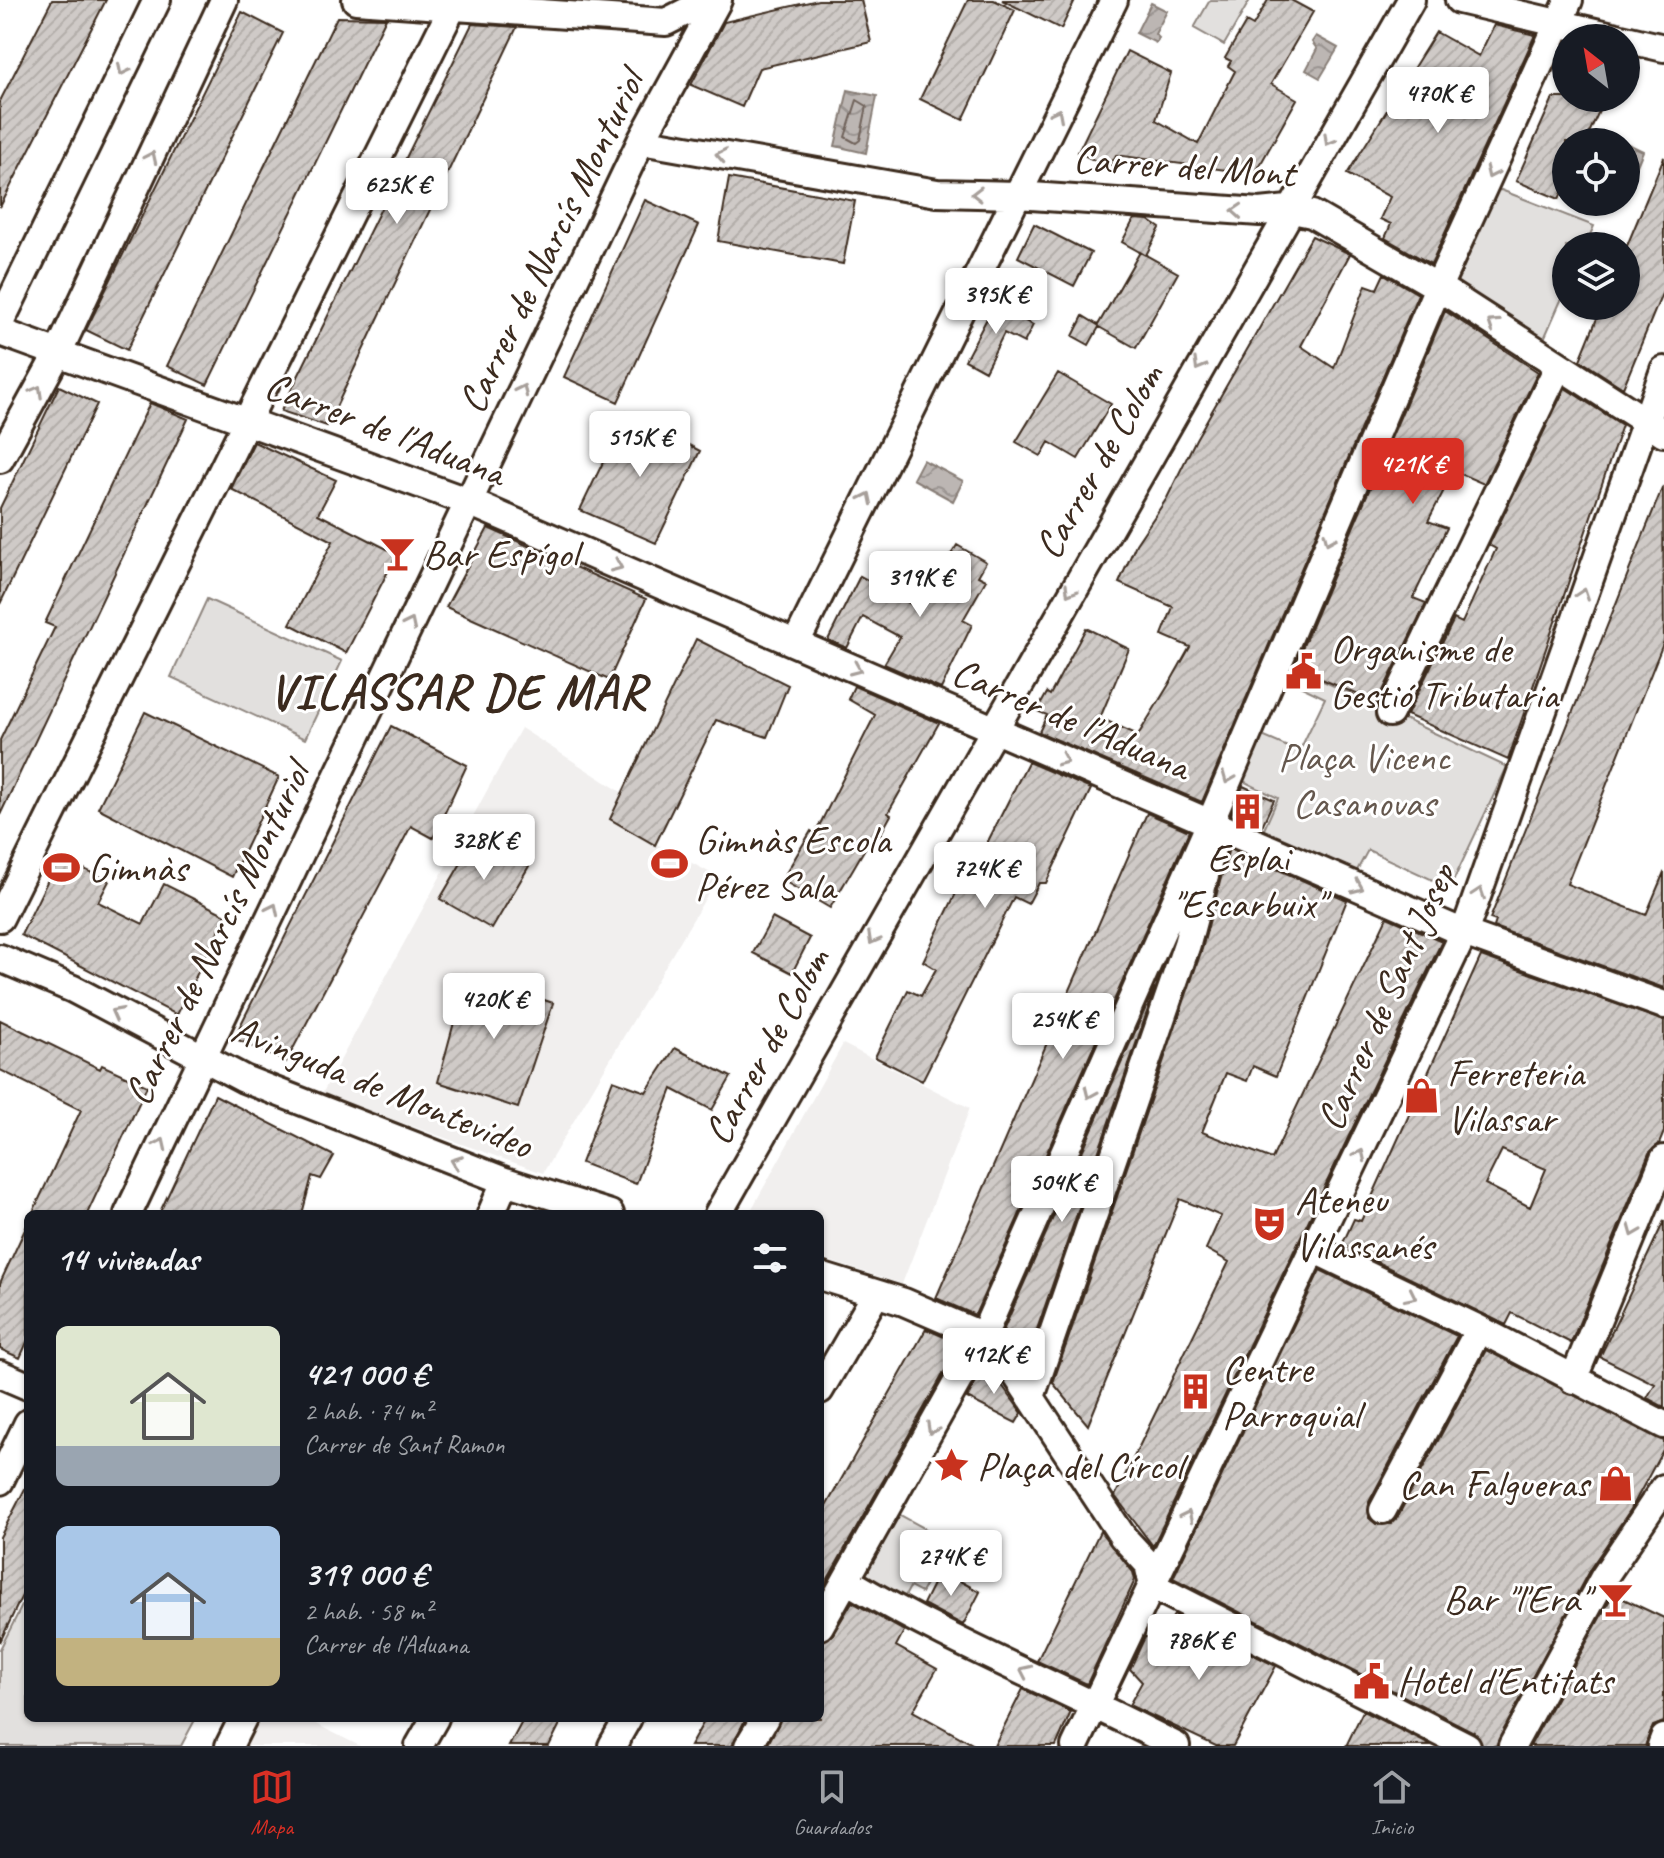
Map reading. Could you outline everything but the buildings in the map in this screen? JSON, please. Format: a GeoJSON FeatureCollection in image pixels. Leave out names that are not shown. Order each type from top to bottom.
{"type":"FeatureCollection","features":[{"type":"Feature","properties":{"kind":"street"},"geometry":{"type":"LineString","coordinates":[[0,323],[157,0]]}},
{"type":"Feature","properties":{"kind":"street"},"geometry":{"type":"LineString","coordinates":[[0,459],[59,351],[224,0]]}},
{"type":"Feature","properties":{"kind":"street"},"geometry":{"type":"LineString","coordinates":[[356,0],[666,22],[709,0]]}},
{"type":"Feature","properties":{"kind":"street","name":"Carrer de Narcís Monturiol"},"geometry":{"type":"LineString","coordinates":[[130,1210],[641,141],[718,0]]}},
{"type":"Feature","properties":{"kind":"street"},"geometry":{"type":"LineString","coordinates":[[796,643],[1114,0]]}},
{"type":"Feature","properties":{"kind":"street","name":"Carrer de Colom"},"geometry":{"type":"LineString","coordinates":[[720,1210],[1288,209],[1411,0]]}},
{"type":"Feature","properties":{"kind":"street"},"geometry":{"type":"LineString","coordinates":[[1459,0],[1565,10],[1664,48]]}},
{"type":"Feature","properties":{"kind":"street"},"geometry":{"type":"LineString","coordinates":[[0,918],[453,6]]}},
{"type":"Feature","properties":{"kind":"street"},"geometry":{"type":"LineString","coordinates":[[824,1620],[983,1336],[1210,823],[1438,287],[1565,10]]}},
{"type":"Feature","properties":{"kind":"street","name":"Carrer del Mont"},"geometry":{"type":"LineString","coordinates":[[641,141],[937,193],[1017,195],[1260,212],[1288,209],[1312,214],[1438,287],[1654,427]]}},
{"type":"Feature","properties":{"kind":"street","name":"Carrer de l'Aduana"},"geometry":{"type":"LineString","coordinates":[[0,332],[247,418],[469,502],[1464,933],[1664,1005]]}},
{"type":"Feature","properties":{"kind":"street"},"geometry":{"type":"LineString","coordinates":[[1390,713],[1558,367]]}},
{"type":"Feature","properties":{"kind":"street","name":"Carrer de Sant Josep"},"geometry":{"type":"LineString","coordinates":[[1075,1746],[1315,1250],[1464,933],[1654,427],[1664,370]]}},
{"type":"Feature","properties":{"kind":"street"},"geometry":{"type":"LineString","coordinates":[[1031,1397],[1187,944],[1217,841],[1210,823]]}},
{"type":"Feature","properties":{"kind":"street","name":"Avinguda de Montevideo"},"geometry":{"type":"LineString","coordinates":[[0,958],[73,989],[244,1079],[505,1181],[597,1210]]}},
{"type":"Feature","properties":{"kind":"street"},"geometry":{"type":"LineString","coordinates":[[1573,1380],[1664,1159]]}},
{"type":"Feature","properties":{"kind":"street"},"geometry":{"type":"LineString","coordinates":[[493,1210],[505,1181]]}},
{"type":"Feature","properties":{"kind":"street"},"geometry":{"type":"LineString","coordinates":[[1315,1250],[1479,1329],[1664,1425]]}},
{"type":"Feature","properties":{"kind":"street"},"geometry":{"type":"LineString","coordinates":[[824,1277],[983,1336],[1009,1364],[1123,1537],[1148,1564],[1153,1586],[1420,1736],[1467,1746]]}},
{"type":"Feature","properties":{"kind":"street"},"geometry":{"type":"LineString","coordinates":[[824,1383],[876,1294]]}},
{"type":"Feature","properties":{"kind":"street"},"geometry":{"type":"LineString","coordinates":[[1383,1510],[1479,1329]]}},
{"type":"Feature","properties":{"kind":"street"},"geometry":{"type":"LineString","coordinates":[[0,1374],[24,1384]]}},
{"type":"Feature","properties":{"kind":"street"},"geometry":{"type":"LineString","coordinates":[[0,1481],[24,1431]]}},
{"type":"Feature","properties":{"kind":"street"},"geometry":{"type":"LineString","coordinates":[[1512,1746],[1604,1577],[1664,1488]]}},
{"type":"Feature","properties":{"kind":"street"},"geometry":{"type":"LineString","coordinates":[[848,1581],[904,1614],[1096,1704],[1176,1746]]}},
{"type":"Feature","properties":{"kind":"street"},"geometry":{"type":"LineString","coordinates":[[229,1746],[241,1722]]}},
{"type":"Feature","properties":{"kind":"street"},"geometry":{"type":"LineString","coordinates":[[419,1746],[433,1722]]}},
{"type":"Feature","properties":{"kind":"street"},"geometry":{"type":"LineString","coordinates":[[612,1746],[626,1722]]}},
{"type":"Feature","properties":{"kind":"street"},"geometry":{"type":"LineString","coordinates":[[748,1746],[763,1722]]}},
{"type":"Feature","properties":{"kind":"street"},"geometry":{"type":"LineString","coordinates":[[1661,1746],[1664,1738]]}},
{"type":"Feature","properties":{"kind":"shaded area"},"geometry":{"type":"Polygon","coordinates":[[[521,728],[623,793],[610,819],[718,877],[543,1173],[322,1094],[521,728]]]}},
{"type":"Feature","properties":{"kind":"shaded area"},"geometry":{"type":"Polygon","coordinates":[[[843,1044],[970,1108],[902,1284],[824,1259],[824,1210],[751,1210],[843,1044]]]}},
{"type":"Feature","properties":{"kind":"shaded area"},"geometry":{"type":"Polygon","coordinates":[[[254,1722],[312,1722],[360,1746],[242,1746],[254,1722]]]}},
{"type":"Feature","properties":{"kind":"green space"},"geometry":{"type":"Polygon","coordinates":[[[1210,0],[1250,0],[1224,45],[1194,28],[1210,0]]]}},
{"type":"Feature","properties":{"kind":"green space"},"geometry":{"type":"Polygon","coordinates":[[[1501,190],[1552,210],[1552,216],[1568,216],[1594,226],[1591,232],[1552,232],[1552,320],[1543,341],[1454,289],[1496,191],[1501,190]]]}},
{"type":"Feature","properties":{"kind":"green space"},"geometry":{"type":"Polygon","coordinates":[[[207,599],[342,661],[305,739],[171,677],[207,599]]]}},
{"type":"Feature","properties":{"kind":"green space","name":"Plaça Vicenc Casanovas"},"geometry":{"type":"Polygon","coordinates":[[[1289,665],[1507,767],[1450,888],[1368,850],[1353,878],[1261,836],[1278,798],[1239,779],[1260,735],[1299,752],[1325,698],[1283,678],[1289,665]]]}},
{"type":"Feature","properties":{"kind":"green space"},"geometry":{"type":"Polygon","coordinates":[[[895,1512],[942,1538],[937,1551],[942,1555],[921,1593],[910,1587],[904,1598],[859,1573],[895,1512]]]}},
{"type":"Feature","properties":{"kind":"green space"},"geometry":{"type":"Polygon","coordinates":[[[24,1602],[24,1722],[194,1722],[181,1746],[0,1746],[0,1649],[24,1602]]]}},
{"type":"Feature","properties":{"kind":"water"},"geometry":{"type":"Polygon","coordinates":[[[1151,3],[1167,11],[1155,34],[1159,38],[1156,43],[1136,33],[1151,3]]]}},
{"type":"Feature","properties":{"kind":"water"},"geometry":{"type":"Polygon","coordinates":[[[1316,36],[1338,48],[1320,78],[1306,70],[1317,49],[1312,42],[1316,36]]]}},
{"type":"Feature","properties":{"kind":"water"},"geometry":{"type":"Polygon","coordinates":[[[848,90],[877,96],[866,153],[835,146],[848,90]]]}},
{"type":"Feature","properties":{"kind":"water"},"geometry":{"type":"Polygon","coordinates":[[[923,460],[963,481],[953,501],[913,479],[923,460]]]}},
{"type":"Feature","properties":{"kind":"place","name":"Bar Espígol"},"geometry":{"type":"Point","coordinates":[397,554]}},
{"type":"Feature","properties":{"kind":"place","name":"Organisme de Gestió Tributaria"},"geometry":{"type":"Point","coordinates":[1304,672]}},
{"type":"Feature","properties":{"kind":"place","name":"Esplai \"Escarbuix\""},"geometry":{"type":"Point","coordinates":[1248,811]}},
{"type":"Feature","properties":{"kind":"place","name":"Gimnàs Escola Pérez Sala"},"geometry":{"type":"Point","coordinates":[669,863]}},
{"type":"Feature","properties":{"kind":"place","name":"Gimnàs"},"geometry":{"type":"Point","coordinates":[62,868]}},
{"type":"Feature","properties":{"kind":"place","name":"Ferreteria Vilassar"},"geometry":{"type":"Point","coordinates":[1421,1096]}},
{"type":"Feature","properties":{"kind":"place","name":"Ateneu Vilassanés"},"geometry":{"type":"Point","coordinates":[1269,1223]}},
{"type":"Feature","properties":{"kind":"place","name":"Centre Parroquial"},"geometry":{"type":"Point","coordinates":[1196,1392]}},
{"type":"Feature","properties":{"kind":"place","name":"Plaça del Círcol"},"geometry":{"type":"Point","coordinates":[951,1466]}},
{"type":"Feature","properties":{"kind":"place","name":"Can Falgueras"},"geometry":{"type":"Point","coordinates":[1615,1484]}},
{"type":"Feature","properties":{"kind":"place","name":"Bar \"l'Era\""},"geometry":{"type":"Point","coordinates":[1615,1599]}},
{"type":"Feature","properties":{"kind":"place","name":"Hotel d'Entitats"},"geometry":{"type":"Point","coordinates":[1371,1681]}},
{"type":"Feature","properties":{"kind":"district","name":"VILASSAR DE MAR"},"geometry":{"type":"Point","coordinates":[458,692]}}]}
